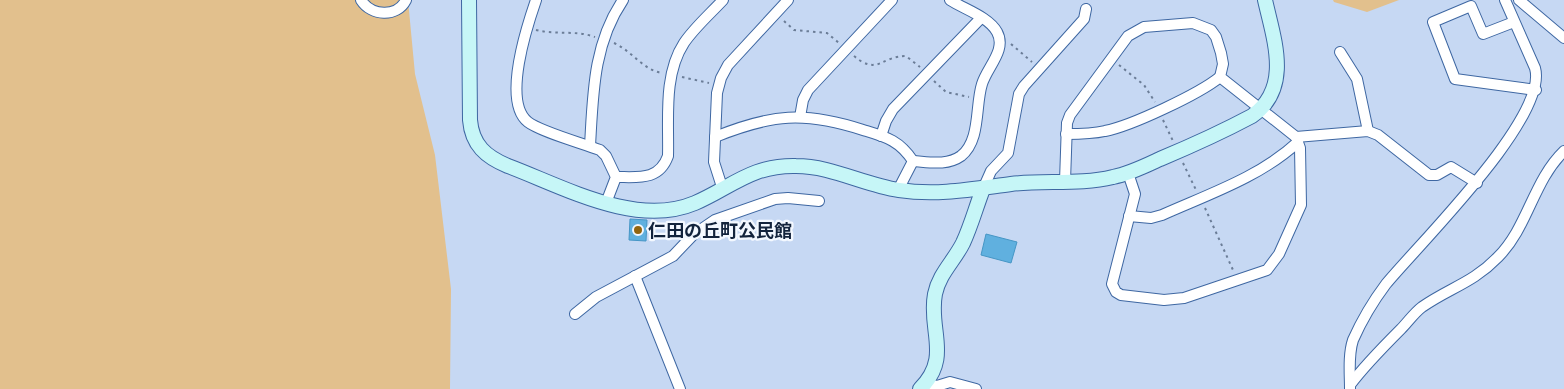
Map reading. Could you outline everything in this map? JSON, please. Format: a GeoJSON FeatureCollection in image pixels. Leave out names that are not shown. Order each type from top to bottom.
{"type":"FeatureCollection","features":[{"type":"Feature","properties":{"kind":"street"},"geometry":{"type":"LineString","coordinates":[[360,0],[368,9],[380,13],[397,10],[406,0]]}},
{"type":"Feature","properties":{"kind":"street"},"geometry":{"type":"LineString","coordinates":[[469,0],[470,120],[473,135],[481,150],[493,160],[606,203],[632,210],[665,211],[697,202],[722,187],[764,169],[796,166],[835,171],[898,190],[931,193],[983,189],[1039,181],[1095,180],[1128,173],[1241,122],[1262,110],[1274,91],[1278,73],[1277,56],[1265,0]]}},
{"type":"Feature","properties":{"kind":"street"},"geometry":{"type":"LineString","coordinates":[[536,0],[522,48],[518,70],[518,107],[530,123],[590,146],[606,156],[616,177],[606,203]]}},
{"type":"Feature","properties":{"kind":"street"},"geometry":{"type":"LineString","coordinates":[[590,146],[596,63],[604,40],[623,0]]}},
{"type":"Feature","properties":{"kind":"street"},"geometry":{"type":"LineString","coordinates":[[616,177],[646,177],[660,171],[665,165],[668,156],[672,75],[684,42],[722,0]]}},
{"type":"Feature","properties":{"kind":"street"},"geometry":{"type":"LineString","coordinates":[[722,187],[714,169],[718,84],[728,65],[788,0]]}},
{"type":"Feature","properties":{"kind":"street"},"geometry":{"type":"LineString","coordinates":[[800,117],[803,100],[808,90],[892,0]]}},
{"type":"Feature","properties":{"kind":"street"},"geometry":{"type":"LineString","coordinates":[[913,161],[947,162],[962,155],[971,144],[978,98],[984,77],[998,54],[1000,40],[994,27],[950,0]]}},
{"type":"Feature","properties":{"kind":"street"},"geometry":{"type":"LineString","coordinates":[[1349,388],[1353,342],[1385,286],[1478,183],[1519,121],[1536,90],[1538,80],[1535,68],[1506,0]]}},
{"type":"Feature","properties":{"kind":"street"},"geometry":{"type":"LineString","coordinates":[[1519,0],[1564,38]]}},
{"type":"Feature","properties":{"kind":"street"},"geometry":{"type":"LineString","coordinates":[[1514,22],[1483,34],[1472,6],[1433,22],[1455,79],[1536,90]]}},
{"type":"Feature","properties":{"kind":"street"},"geometry":{"type":"LineString","coordinates":[[923,386],[934,370],[937,358],[935,295],[940,280],[962,244],[991,171],[1008,153],[1019,94],[1084,19],[1086,9]]}},
{"type":"Feature","properties":{"kind":"street"},"geometry":{"type":"LineString","coordinates":[[881,136],[889,115],[980,18]]}},
{"type":"Feature","properties":{"kind":"street"},"geometry":{"type":"LineString","coordinates":[[1065,181],[1066,134],[1067,123],[1074,107],[1128,36],[1144,27],[1193,23],[1211,30],[1216,37],[1223,64],[1220,76],[1201,90],[1122,126],[1097,132],[1066,134]]}},
{"type":"Feature","properties":{"kind":"street"},"geometry":{"type":"LineString","coordinates":[[1340,52],[1357,79],[1368,131]]}},
{"type":"Feature","properties":{"kind":"street"},"geometry":{"type":"LineString","coordinates":[[1128,173],[1135,194],[1112,284],[1116,292],[1121,295],[1164,300],[1184,298],[1258,274],[1274,263],[1301,205],[1297,139],[1220,76]]}},
{"type":"Feature","properties":{"kind":"street"},"geometry":{"type":"LineString","coordinates":[[715,137],[758,121],[800,117],[838,122],[881,136],[904,148],[913,161]]}},
{"type":"Feature","properties":{"kind":"street"},"geometry":{"type":"LineString","coordinates":[[1129,216],[1151,218],[1162,215],[1260,171],[1279,160],[1297,139],[1368,131],[1378,135],[1429,175],[1437,175],[1451,167],[1478,183]]}},
{"type":"Feature","properties":{"kind":"street"},"geometry":{"type":"LineString","coordinates":[[1349,388],[1363,368],[1421,308],[1463,285],[1482,272],[1499,256],[1522,223],[1546,172],[1564,151]]}},
{"type":"Feature","properties":{"kind":"street"},"geometry":{"type":"LineString","coordinates":[[898,190],[913,161]]}},
{"type":"Feature","properties":{"kind":"street"},"geometry":{"type":"LineString","coordinates":[[575,314],[596,297],[673,256],[693,235],[715,220],[759,203],[775,199],[788,198],[819,201]]}},
{"type":"Feature","properties":{"kind":"street"},"geometry":{"type":"LineString","coordinates":[[635,276],[680,389]]}},
{"type":"Feature","properties":{"kind":"street"},"geometry":{"type":"LineString","coordinates":[[923,386],[937,386],[950,382],[976,389]]}},
{"type":"Feature","properties":{"kind":"path"},"geometry":{"type":"LineString","coordinates":[[776,13],[794,30],[827,33],[867,66],[906,56],[946,92],[978,98]]}},
{"type":"Feature","properties":{"kind":"path"},"geometry":{"type":"LineString","coordinates":[[1007,41],[1040,68]]}},
{"type":"Feature","properties":{"kind":"path"},"geometry":{"type":"LineString","coordinates":[[672,75],[718,84]]}},
{"type":"Feature","properties":{"kind":"shaded area"},"geometry":{"type":"Polygon","coordinates":[[[0,0],[408,0],[415,74],[435,155],[451,289],[450,389],[0,389],[0,0]]]}},
{"type":"Feature","properties":{"kind":"shaded area"},"geometry":{"type":"Polygon","coordinates":[[[1333,0],[1399,0],[1367,12],[1334,2],[1333,0]]]}},
{"type":"Feature","properties":{"kind":"building","name":"仁田の丘町公民館"},"geometry":{"type":"Polygon","coordinates":[[[630,219],[647,220],[646,241],[629,240],[630,219]]]}},
{"type":"Feature","properties":{"kind":"building"},"geometry":{"type":"Polygon","coordinates":[[[986,234],[1017,242],[1011,263],[981,255],[986,234]]]}},
{"type":"Feature","properties":{"kind":"place","name":"仁田の丘町公民館"},"geometry":{"type":"Point","coordinates":[638,230]}}]}
